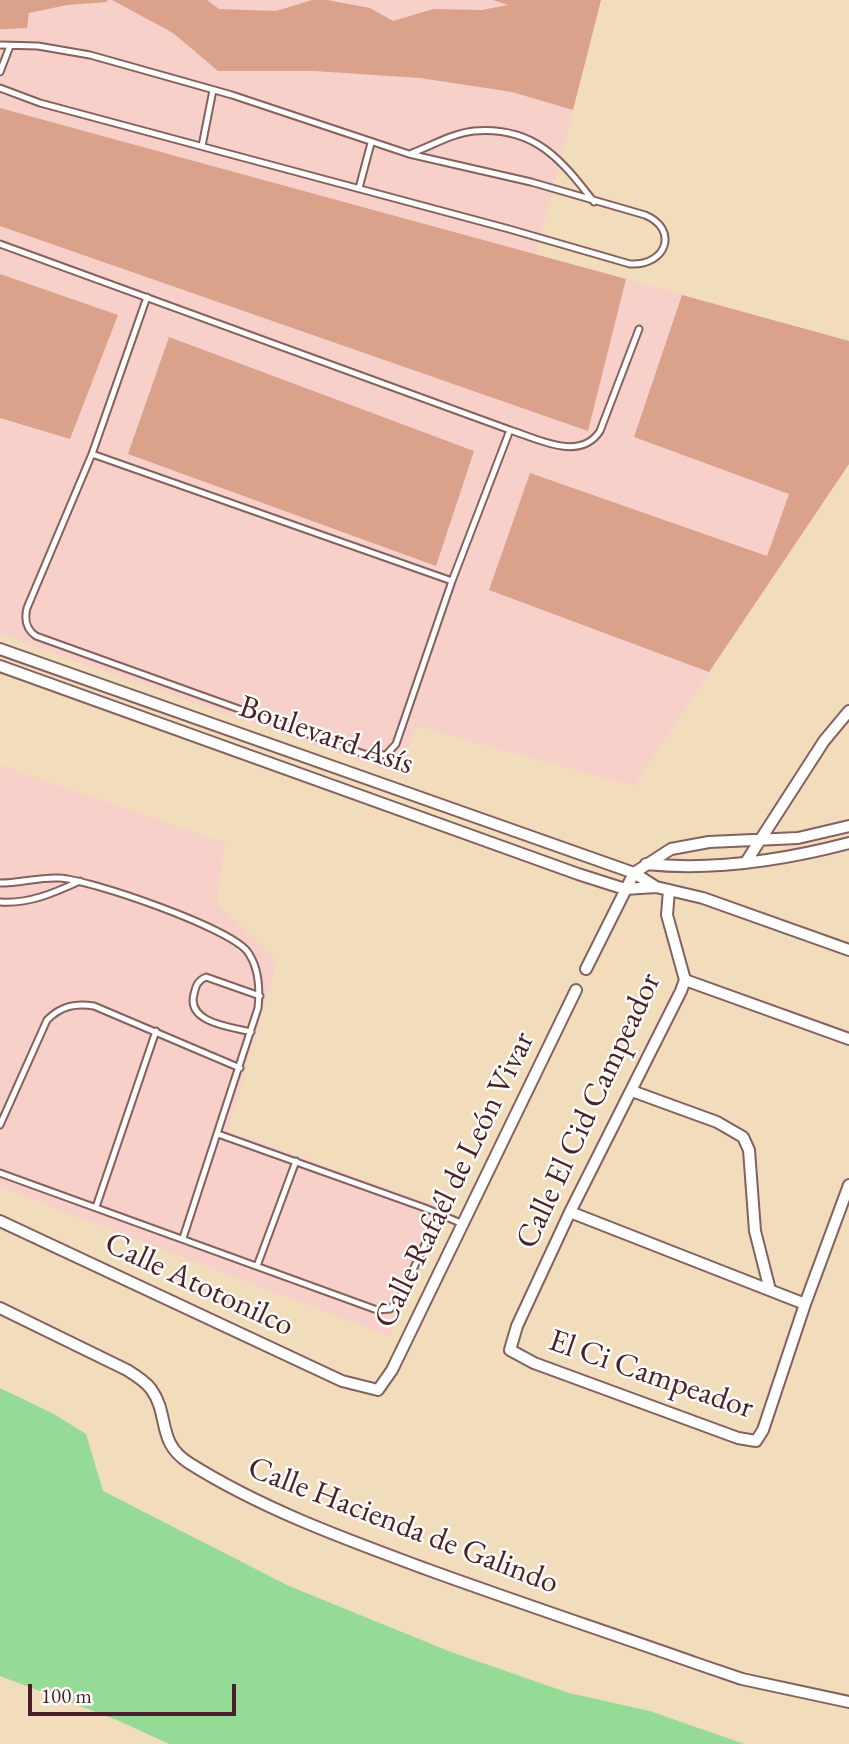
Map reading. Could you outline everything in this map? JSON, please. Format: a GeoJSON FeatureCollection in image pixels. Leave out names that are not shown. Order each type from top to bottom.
{"type":"FeatureCollection","features":[{"type":"Feature","properties":{"kind":"street","name":"Boulevard Asís"},"geometry":{"type":"LineString","coordinates":[[0,649],[634,873],[656,887]]}},
{"type":"Feature","properties":{"kind":"street","name":"Boulevard Asís"},"geometry":{"type":"LineString","coordinates":[[0,666],[625,889]]}},
{"type":"Feature","properties":{"kind":"street"},"geometry":{"type":"LineString","coordinates":[[89,698],[94,682]]}},
{"type":"Feature","properties":{"kind":"street"},"geometry":{"type":"LineString","coordinates":[[746,862],[824,741],[849,711]]}},
{"type":"Feature","properties":{"kind":"street"},"geometry":{"type":"LineString","coordinates":[[382,804],[387,786]]}},
{"type":"Feature","properties":{"kind":"street"},"geometry":{"type":"LineString","coordinates":[[490,843],[495,824]]}},
{"type":"Feature","properties":{"kind":"street"},"geometry":{"type":"LineString","coordinates":[[586,969],[634,873],[678,846],[798,838],[849,826]]}},
{"type":"Feature","properties":{"kind":"street"},"geometry":{"type":"LineString","coordinates":[[646,864],[687,867],[746,862],[794,856],[849,843]]}},
{"type":"Feature","properties":{"kind":"street"},"geometry":{"type":"LineString","coordinates":[[625,889],[656,887],[703,898],[849,950]]}},
{"type":"Feature","properties":{"kind":"street","name":"Calle El Cid Campeador"},"geometry":{"type":"LineString","coordinates":[[510,1350],[513,1335],[570,1212],[685,980],[667,915],[669,890]]}},
{"type":"Feature","properties":{"kind":"street"},"geometry":{"type":"LineString","coordinates":[[685,980],[849,1039]]}},
{"type":"Feature","properties":{"kind":"street","name":"Calle Rafaél de León Vivar"},"geometry":{"type":"LineString","coordinates":[[378,1390],[393,1370],[576,990]]}},
{"type":"Feature","properties":{"kind":"street"},"geometry":{"type":"LineString","coordinates":[[632,1091],[717,1122],[743,1137],[749,1150],[755,1231],[770,1290]]}},
{"type":"Feature","properties":{"kind":"street","name":"El Ci Campeador"},"geometry":{"type":"LineString","coordinates":[[510,1350],[557,1372],[738,1438],[756,1441],[763,1430],[805,1304],[849,1185]]}},
{"type":"Feature","properties":{"kind":"street"},"geometry":{"type":"LineString","coordinates":[[570,1212],[805,1304]]}},
{"type":"Feature","properties":{"kind":"street","name":"Calle Atotonilco"},"geometry":{"type":"LineString","coordinates":[[0,1221],[342,1381],[378,1390]]}},
{"type":"Feature","properties":{"kind":"street","name":"Calle Hacienda de Galindo"},"geometry":{"type":"LineString","coordinates":[[0,1308],[127,1370],[142,1380],[156,1398],[166,1436],[173,1449],[190,1463],[236,1490],[356,1543],[742,1679],[849,1702]]}},
{"type":"Feature","properties":{"kind":"lane"},"geometry":{"type":"LineString","coordinates":[[0,45],[38,46],[78,53],[213,90],[409,154],[531,182],[655,219],[662,227],[664,247],[652,262],[630,264],[40,103],[0,88]]}},
{"type":"Feature","properties":{"kind":"lane"},"geometry":{"type":"LineString","coordinates":[[0,72],[10,46]]}},
{"type":"Feature","properties":{"kind":"lane"},"geometry":{"type":"LineString","coordinates":[[202,146],[213,90]]}},
{"type":"Feature","properties":{"kind":"lane"},"geometry":{"type":"LineString","coordinates":[[409,154],[472,131],[498,132],[525,138],[551,151],[594,202]]}},
{"type":"Feature","properties":{"kind":"lane"},"geometry":{"type":"LineString","coordinates":[[359,188],[371,142]]}},
{"type":"Feature","properties":{"kind":"lane"},"geometry":{"type":"LineString","coordinates":[[0,244],[510,430],[558,445],[586,446],[594,441],[607,415],[639,329]]}},
{"type":"Feature","properties":{"kind":"lane"},"geometry":{"type":"LineString","coordinates":[[147,297],[92,454],[27,608],[26,623],[31,633],[372,756],[386,755],[396,744],[452,581],[510,430]]}},
{"type":"Feature","properties":{"kind":"lane"},"geometry":{"type":"LineString","coordinates":[[92,454],[452,581]]}},
{"type":"Feature","properties":{"kind":"lane"},"geometry":{"type":"LineString","coordinates":[[0,883],[44,878],[80,881],[202,923],[236,941],[247,952],[255,967],[260,996],[251,1032],[183,1238]]}},
{"type":"Feature","properties":{"kind":"lane"},"geometry":{"type":"LineString","coordinates":[[0,902],[27,901],[80,881]]}},
{"type":"Feature","properties":{"kind":"lane"},"geometry":{"type":"LineString","coordinates":[[251,1032],[203,1017],[193,1007],[192,999],[196,984],[205,977],[260,996]]}},
{"type":"Feature","properties":{"kind":"lane"},"geometry":{"type":"LineString","coordinates":[[0,1125],[41,1029],[56,1011],[80,1003],[156,1031],[240,1068]]}},
{"type":"Feature","properties":{"kind":"lane"},"geometry":{"type":"LineString","coordinates":[[96,1207],[156,1031]]}},
{"type":"Feature","properties":{"kind":"lane"},"geometry":{"type":"LineString","coordinates":[[218,1134],[440,1213],[463,1224]]}},
{"type":"Feature","properties":{"kind":"lane"},"geometry":{"type":"LineString","coordinates":[[257,1266],[296,1161]]}},
{"type":"Feature","properties":{"kind":"lane"},"geometry":{"type":"LineString","coordinates":[[0,1173],[377,1310],[390,1309],[399,1300],[440,1213]]}},
{"type":"Feature","properties":{"kind":"shaded area"},"geometry":{"type":"Polygon","coordinates":[[[0,0],[601,0],[536,254],[849,341],[849,464],[633,786],[416,726],[399,775],[0,634],[0,0]]]}},
{"type":"Feature","properties":{"kind":"shaded area"},"geometry":{"type":"Polygon","coordinates":[[[0,765],[225,843],[217,903],[277,961],[228,1131],[448,1210],[389,1336],[0,1187],[0,765]]]}},
{"type":"Feature","properties":{"kind":"green space"},"geometry":{"type":"Polygon","coordinates":[[[0,1388],[54,1414],[86,1434],[103,1491],[289,1586],[451,1652],[569,1693],[650,1711],[744,1744],[169,1744],[117,1720],[0,1676],[0,1388]]]}},
{"type":"Feature","properties":{"kind":"building"},"geometry":{"type":"Polygon","coordinates":[[[0,0],[107,2],[67,5],[29,13],[27,28],[0,29],[0,0]]]}},
{"type":"Feature","properties":{"kind":"building"},"geometry":{"type":"Polygon","coordinates":[[[112,0],[207,0],[219,9],[276,11],[312,0],[327,0],[370,8],[393,21],[433,9],[482,10],[508,5],[493,0],[601,0],[573,110],[512,92],[420,78],[314,71],[218,71],[173,33],[112,0]]]}},
{"type":"Feature","properties":{"kind":"building"},"geometry":{"type":"Polygon","coordinates":[[[0,108],[626,279],[588,431],[0,226],[0,108]]]}},
{"type":"Feature","properties":{"kind":"building"},"geometry":{"type":"Polygon","coordinates":[[[0,274],[118,315],[70,439],[0,418],[0,274]]]}},
{"type":"Feature","properties":{"kind":"building"},"geometry":{"type":"Polygon","coordinates":[[[682,295],[849,341],[849,464],[709,672],[489,590],[530,473],[767,556],[789,494],[634,437],[682,295]]]}},
{"type":"Feature","properties":{"kind":"building"},"geometry":{"type":"Polygon","coordinates":[[[169,337],[474,451],[436,566],[128,454],[169,337]]]}}]}
